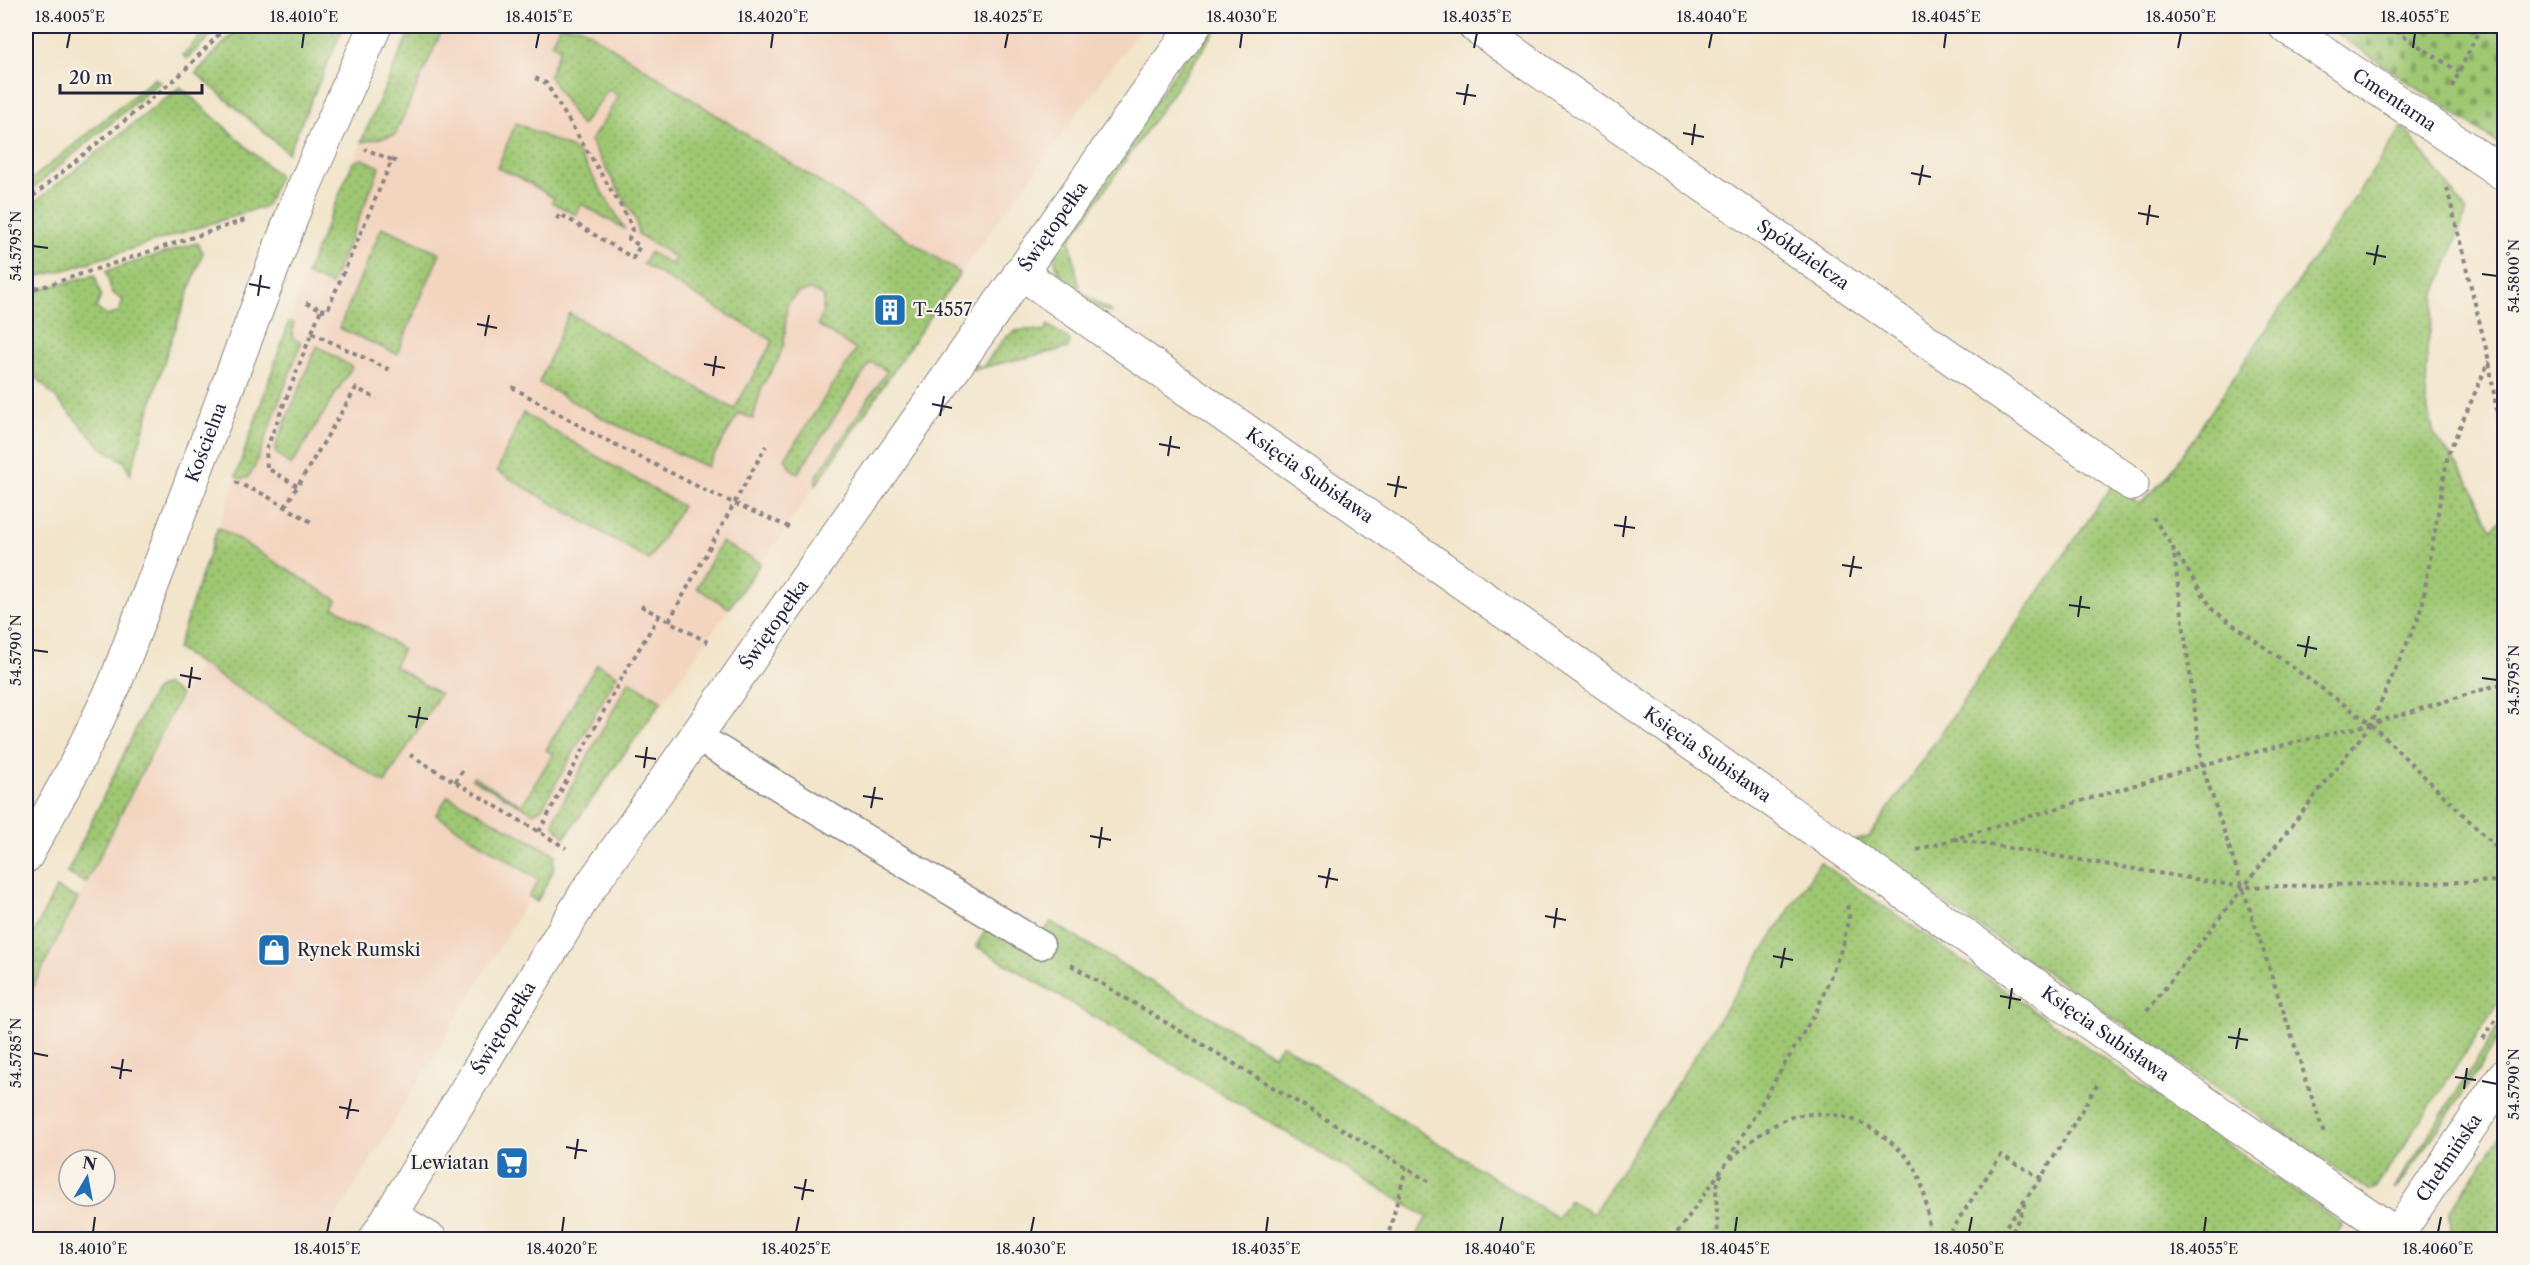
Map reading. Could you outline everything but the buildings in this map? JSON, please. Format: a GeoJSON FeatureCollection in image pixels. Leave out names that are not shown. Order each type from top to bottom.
{"type":"FeatureCollection","features":[{"type":"Feature","properties":{"kind":"street","name":"Kościelna"},"geometry":{"type":"LineString","coordinates":[[26,856],[73,770],[114,687],[297,203],[375,26]]}},
{"type":"Feature","properties":{"kind":"street","name":"Świętopełka"},"geometry":{"type":"LineString","coordinates":[[382,1227],[586,893],[1194,26]]}},
{"type":"Feature","properties":{"kind":"street","name":"Spółdzielcza"},"geometry":{"type":"LineString","coordinates":[[1475,26],[2132,484]]}},
{"type":"Feature","properties":{"kind":"street","name":"Cmentarna"},"geometry":{"type":"LineString","coordinates":[[2285,26],[2505,174]]}},
{"type":"Feature","properties":{"kind":"street","name":"Księcia Subisława"},"geometry":{"type":"LineString","coordinates":[[1020,272],[2399,1238]]}},
{"type":"Feature","properties":{"kind":"street","name":"Chełmińska"},"geometry":{"type":"LineString","coordinates":[[2399,1238],[2505,1076]]}},
{"type":"Feature","properties":{"kind":"street"},"geometry":{"type":"LineString","coordinates":[[382,1227],[431,1239]]}},
{"type":"Feature","properties":{"kind":"lane"},"geometry":{"type":"LineString","coordinates":[[696,736],[1040,945]]}},
{"type":"Feature","properties":{"kind":"path"},"geometry":{"type":"LineString","coordinates":[[26,202],[180,75],[228,26]]}},
{"type":"Feature","properties":{"kind":"path"},"geometry":{"type":"LineString","coordinates":[[2388,26],[2459,72]]}},
{"type":"Feature","properties":{"kind":"path"},"geometry":{"type":"LineString","coordinates":[[2450,90],[2481,26]]}},
{"type":"Feature","properties":{"kind":"path"},"geometry":{"type":"LineString","coordinates":[[535,78],[546,83],[628,218],[632,230],[628,239],[640,246],[633,258],[560,214],[555,222]]}},
{"type":"Feature","properties":{"kind":"path"},"geometry":{"type":"LineString","coordinates":[[2433,126],[2489,361],[2505,459]]}},
{"type":"Feature","properties":{"kind":"path"},"geometry":{"type":"LineString","coordinates":[[360,147],[397,162]]}},
{"type":"Feature","properties":{"kind":"path"},"geometry":{"type":"LineString","coordinates":[[297,299],[327,311],[392,160]]}},
{"type":"Feature","properties":{"kind":"path"},"geometry":{"type":"LineString","coordinates":[[26,290],[45,286],[297,203]]}},
{"type":"Feature","properties":{"kind":"path"},"geometry":{"type":"LineString","coordinates":[[297,486],[267,468],[266,450],[321,309]]}},
{"type":"Feature","properties":{"kind":"path"},"geometry":{"type":"LineString","coordinates":[[312,333],[390,370]]}},
{"type":"Feature","properties":{"kind":"path"},"geometry":{"type":"LineString","coordinates":[[1996,1239],[2041,1178],[2121,1045],[2371,724],[2421,612],[2448,453],[2489,361]]}},
{"type":"Feature","properties":{"kind":"path"},"geometry":{"type":"LineString","coordinates":[[512,387],[596,435],[734,503],[797,531]]}},
{"type":"Feature","properties":{"kind":"path"},"geometry":{"type":"LineString","coordinates":[[285,507],[356,388],[378,399]]}},
{"type":"Feature","properties":{"kind":"path"},"geometry":{"type":"LineString","coordinates":[[669,621],[766,446]]}},
{"type":"Feature","properties":{"kind":"path"},"geometry":{"type":"LineString","coordinates":[[229,479],[313,523]]}},
{"type":"Feature","properties":{"kind":"path"},"geometry":{"type":"LineString","coordinates":[[2132,484],[2213,610],[2371,724],[2505,855]]}},
{"type":"Feature","properties":{"kind":"path"},"geometry":{"type":"LineString","coordinates":[[2173,547],[2202,765],[2346,1199]]}},
{"type":"Feature","properties":{"kind":"path"},"geometry":{"type":"LineString","coordinates":[[641,606],[714,646]]}},
{"type":"Feature","properties":{"kind":"path"},"geometry":{"type":"LineString","coordinates":[[539,832],[622,678],[659,616]]}},
{"type":"Feature","properties":{"kind":"path"},"geometry":{"type":"LineString","coordinates":[[1672,1239],[1725,1165],[1818,1008],[1834,973],[1843,945],[1849,916],[1854,857],[1954,839],[2202,765],[2371,724],[2505,683]]}},
{"type":"Feature","properties":{"kind":"path"},"geometry":{"type":"LineString","coordinates":[[410,755],[560,845]]}},
{"type":"Feature","properties":{"kind":"path"},"geometry":{"type":"LineString","coordinates":[[455,782],[463,770]]}},
{"type":"Feature","properties":{"kind":"path"},"geometry":{"type":"LineString","coordinates":[[1954,839],[2242,887],[2505,881]]}},
{"type":"Feature","properties":{"kind":"path"},"geometry":{"type":"LineString","coordinates":[[1040,945],[1428,1181]]}},
{"type":"Feature","properties":{"kind":"path"},"geometry":{"type":"LineString","coordinates":[[1718,1239],[1716,1188],[1725,1165],[1745,1144],[1793,1116],[1835,1113],[1873,1127],[1915,1167],[1930,1218],[1928,1239]]}},
{"type":"Feature","properties":{"kind":"path"},"geometry":{"type":"LineString","coordinates":[[1945,1239],[2001,1155],[2041,1178]]}},
{"type":"Feature","properties":{"kind":"path"},"geometry":{"type":"LineString","coordinates":[[1387,1239],[1406,1168]]}},
{"type":"Feature","properties":{"kind":"path"},"geometry":{"type":"LineString","coordinates":[[2009,1239],[2030,1193]]}},
{"type":"Feature","properties":{"kind":"shaded area"},"geometry":{"type":"Polygon","coordinates":[[[412,26],[1142,26],[960,273],[773,547],[578,817],[323,1239],[26,1239],[26,1001],[199,665],[177,649],[306,274],[412,26]]]}},
{"type":"Feature","properties":{"kind":"green space"},"geometry":{"type":"Polygon","coordinates":[[[209,26],[220,26],[187,59],[183,55],[209,26]]]}},
{"type":"Feature","properties":{"kind":"green space"},"geometry":{"type":"Polygon","coordinates":[[[240,26],[344,26],[288,153],[196,73],[240,26]]]}},
{"type":"Feature","properties":{"kind":"green space"},"geometry":{"type":"Polygon","coordinates":[[[412,26],[444,26],[395,135],[361,142],[412,26]]]}},
{"type":"Feature","properties":{"kind":"green space"},"geometry":{"type":"Polygon","coordinates":[[[560,26],[579,26],[960,273],[816,485],[816,477],[887,371],[871,362],[798,473],[790,468],[785,458],[856,350],[818,325],[822,315],[824,297],[811,290],[797,293],[787,305],[784,343],[778,360],[762,386],[753,419],[739,413],[707,467],[606,420],[539,383],[569,313],[734,409],[773,341],[643,264],[650,252],[672,265],[675,257],[638,234],[636,220],[590,141],[618,96],[609,89],[581,126],[549,76],[560,48],[551,43],[560,26]]]}},
{"type":"Feature","properties":{"kind":"green space"},"geometry":{"type":"Polygon","coordinates":[[[1207,26],[1219,26],[1070,240],[1080,291],[1113,313],[1091,304],[1071,289],[1058,271],[1055,248],[1207,26]]]}},
{"type":"Feature","properties":{"kind":"green space"},"geometry":{"type":"Polygon","coordinates":[[[2326,26],[2504,26],[2504,147],[2326,26]]]}},
{"type":"Feature","properties":{"kind":"green space"},"geometry":{"type":"Polygon","coordinates":[[[155,78],[160,82],[26,194],[26,184],[155,78]]]}},
{"type":"Feature","properties":{"kind":"green space"},"geometry":{"type":"Polygon","coordinates":[[[180,87],[279,176],[266,206],[68,269],[26,279],[26,209],[180,87]]]}},
{"type":"Feature","properties":{"kind":"green space"},"geometry":{"type":"Polygon","coordinates":[[[516,123],[577,151],[625,229],[581,204],[576,215],[552,202],[554,198],[517,176],[497,168],[516,123]]]}},
{"type":"Feature","properties":{"kind":"green space"},"geometry":{"type":"Polygon","coordinates":[[[2403,126],[2467,211],[2436,293],[2427,349],[2426,404],[2434,434],[2468,480],[2492,530],[2504,517],[2504,994],[2376,1188],[2369,1191],[1853,841],[1869,837],[2114,483],[2140,504],[2167,477],[2403,126]]]}},
{"type":"Feature","properties":{"kind":"green space"},"geometry":{"type":"Polygon","coordinates":[[[363,159],[380,167],[331,285],[306,274],[353,162],[363,159]]]}},
{"type":"Feature","properties":{"kind":"green space"},"geometry":{"type":"Polygon","coordinates":[[[382,227],[440,253],[397,354],[339,328],[382,227]]]}},
{"type":"Feature","properties":{"kind":"green space"},"geometry":{"type":"Polygon","coordinates":[[[197,243],[203,252],[168,349],[130,474],[125,462],[101,447],[26,366],[26,293],[95,275],[101,296],[96,308],[107,316],[119,312],[123,300],[112,293],[106,271],[197,243]]]}},
{"type":"Feature","properties":{"kind":"green space"},"geometry":{"type":"Polygon","coordinates":[[[289,322],[294,323],[292,337],[301,343],[254,469],[247,478],[240,479],[236,476],[289,322]]]}},
{"type":"Feature","properties":{"kind":"green space"},"geometry":{"type":"Polygon","coordinates":[[[1048,325],[1070,340],[1068,348],[982,368],[1007,336],[1014,332],[1032,330],[1044,332],[1048,325]]]}},
{"type":"Feature","properties":{"kind":"green space"},"geometry":{"type":"Polygon","coordinates":[[[317,346],[352,367],[291,466],[275,452],[277,442],[317,346]]]}},
{"type":"Feature","properties":{"kind":"green space"},"geometry":{"type":"Polygon","coordinates":[[[972,361],[982,368],[972,370],[972,361]]]}},
{"type":"Feature","properties":{"kind":"green space"},"geometry":{"type":"Polygon","coordinates":[[[523,413],[682,506],[649,560],[497,471],[523,413]]]}},
{"type":"Feature","properties":{"kind":"green space"},"geometry":{"type":"Polygon","coordinates":[[[218,527],[337,600],[334,607],[403,649],[394,666],[440,694],[385,783],[177,649],[218,527]]]}},
{"type":"Feature","properties":{"kind":"green space"},"geometry":{"type":"Polygon","coordinates":[[[721,542],[761,563],[729,608],[697,588],[721,542]]]}},
{"type":"Feature","properties":{"kind":"green space"},"geometry":{"type":"Polygon","coordinates":[[[597,664],[617,675],[542,808],[534,813],[472,779],[473,776],[522,805],[553,754],[546,750],[597,664]]]}},
{"type":"Feature","properties":{"kind":"green space"},"geometry":{"type":"Polygon","coordinates":[[[629,681],[662,701],[565,837],[554,825],[556,815],[629,681]]]}},
{"type":"Feature","properties":{"kind":"green space"},"geometry":{"type":"Polygon","coordinates":[[[165,684],[181,695],[86,883],[67,873],[154,691],[165,684]]]}},
{"type":"Feature","properties":{"kind":"green space"},"geometry":{"type":"Polygon","coordinates":[[[448,796],[555,854],[553,871],[537,902],[529,896],[539,880],[436,815],[448,796]]]}},
{"type":"Feature","properties":{"kind":"green space"},"geometry":{"type":"Polygon","coordinates":[[[1820,862],[2342,1224],[2332,1240],[1414,1239],[1427,1217],[976,946],[987,928],[1043,933],[1051,922],[1274,1055],[1282,1044],[1557,1218],[1569,1200],[1593,1214],[1820,862]]]}},
{"type":"Feature","properties":{"kind":"green space"},"geometry":{"type":"Polygon","coordinates":[[[56,888],[78,898],[26,1001],[26,949],[56,888]]]}},
{"type":"Feature","properties":{"kind":"green space"},"geometry":{"type":"Polygon","coordinates":[[[2504,1018],[2504,1028],[2480,1068],[2406,1176],[2394,1189],[2504,1018]]]}},
{"type":"Feature","properties":{"kind":"green space"},"geometry":{"type":"Polygon","coordinates":[[[2504,1130],[2504,1239],[2458,1239],[2451,1229],[2450,1211],[2504,1130]]]}},
{"type":"Feature","properties":{"kind":"place","name":"T-4557"},"geometry":{"type":"Point","coordinates":[890,310]}},
{"type":"Feature","properties":{"kind":"place","name":"Rynek Rumski"},"geometry":{"type":"Point","coordinates":[274,950]}},
{"type":"Feature","properties":{"kind":"place","name":"Lewiatan"},"geometry":{"type":"Point","coordinates":[512,1163]}}]}
